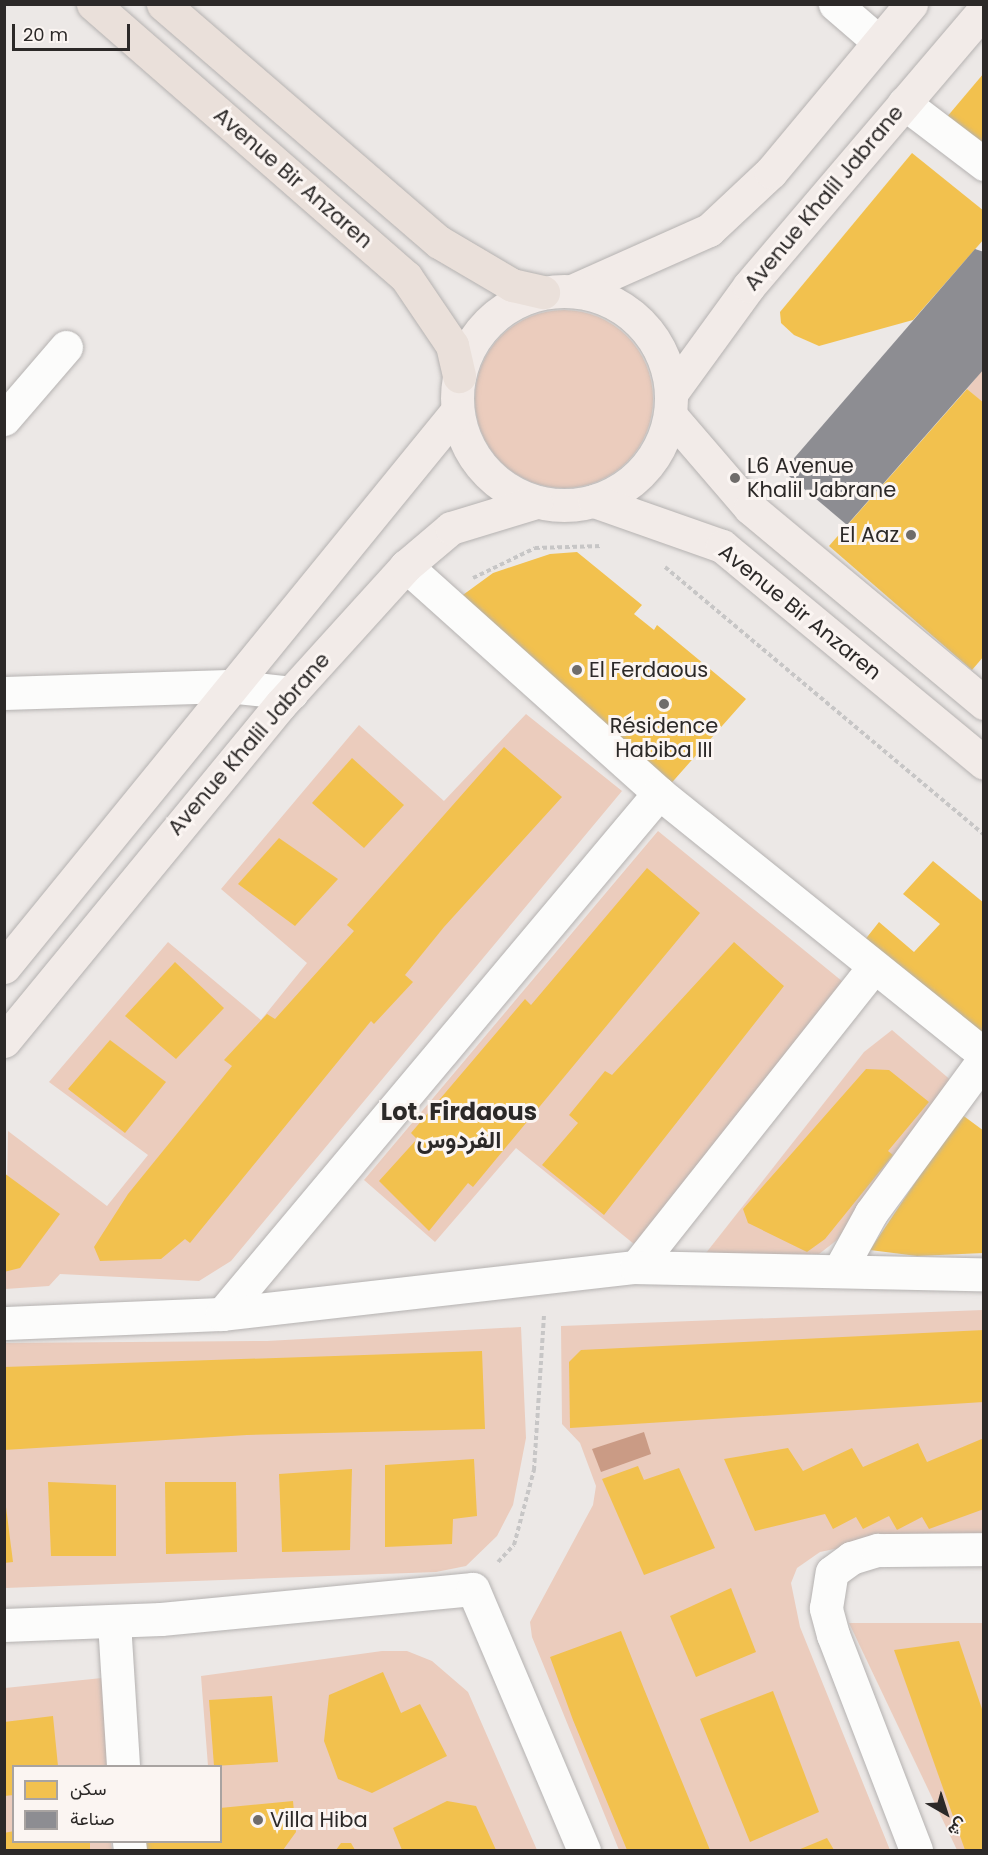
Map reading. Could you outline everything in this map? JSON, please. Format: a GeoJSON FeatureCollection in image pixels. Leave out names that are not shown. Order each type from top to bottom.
{"type":"FeatureCollection","features":[{"type":"Feature","properties":{"kind":"highway","name":"Avenue Bir Anzaren"},"geometry":{"type":"LineString","coordinates":[[93,4],[406,277],[452,345],[459,376]]}},
{"type":"Feature","properties":{"kind":"highway"},"geometry":{"type":"LineString","coordinates":[[163,4],[439,242],[512,285],[559,291]]}},
{"type":"Feature","properties":{"kind":"main road"},"geometry":{"type":"LineString","coordinates":[[672,404],[651,462],[626,486],[594,501],[536,502],[513,493],[479,465],[457,411],[459,376],[481,330],[509,305],[559,291],[709,230],[771,172],[911,4]]}},
{"type":"Feature","properties":{"kind":"main road","name":"Avenue Khalil Jabrane"},"geometry":{"type":"LineString","coordinates":[[672,404],[749,286],[984,10]]}},
{"type":"Feature","properties":{"kind":"main road"},"geometry":{"type":"LineString","coordinates":[[559,291],[611,301],[649,330],[663,353],[672,404],[750,508],[984,703]]}},
{"type":"Feature","properties":{"kind":"main road"},"geometry":{"type":"LineString","coordinates":[[4,967],[228,686],[399,487],[457,411]]}},
{"type":"Feature","properties":{"kind":"main road","name":"Avenue Bir Anzaren"},"geometry":{"type":"LineString","coordinates":[[594,501],[722,546],[984,763]]}},
{"type":"Feature","properties":{"kind":"main road","name":"Avenue Khalil Jabrane"},"geometry":{"type":"LineString","coordinates":[[4,1041],[292,693],[406,566],[451,528],[536,502]]}},
{"type":"Feature","properties":{"kind":"street"},"geometry":{"type":"LineString","coordinates":[[835,4],[879,42]]}},
{"type":"Feature","properties":{"kind":"street"},"geometry":{"type":"LineString","coordinates":[[904,104],[984,164]]}},
{"type":"Feature","properties":{"kind":"street"},"geometry":{"type":"LineString","coordinates":[[4,419],[66,346]]}},
{"type":"Feature","properties":{"kind":"street"},"geometry":{"type":"LineString","coordinates":[[406,566],[660,793],[984,1054]]}},
{"type":"Feature","properties":{"kind":"street"},"geometry":{"type":"LineString","coordinates":[[4,693],[228,686],[292,693]]}},
{"type":"Feature","properties":{"kind":"street"},"geometry":{"type":"LineString","coordinates":[[222,1314],[660,793]]}},
{"type":"Feature","properties":{"kind":"street"},"geometry":{"type":"LineString","coordinates":[[636,1267],[874,967]]}},
{"type":"Feature","properties":{"kind":"street"},"geometry":{"type":"LineString","coordinates":[[839,1271],[871,1213],[984,1059]]}},
{"type":"Feature","properties":{"kind":"street"},"geometry":{"type":"LineString","coordinates":[[4,1323],[222,1314],[545,1273],[636,1267],[984,1274]]}},
{"type":"Feature","properties":{"kind":"street"},"geometry":{"type":"LineString","coordinates":[[916,1851],[833,1635],[826,1608],[832,1572],[878,1550],[984,1549]]}},
{"type":"Feature","properties":{"kind":"street"},"geometry":{"type":"LineString","coordinates":[[4,1625],[114,1622],[473,1588],[584,1851]]}},
{"type":"Feature","properties":{"kind":"street"},"geometry":{"type":"LineString","coordinates":[[114,1622],[123,1765]]}},
{"type":"Feature","properties":{"kind":"path"},"geometry":{"type":"LineString","coordinates":[[444,600],[487,568],[535,548],[613,547]]}},
{"type":"Feature","properties":{"kind":"path"},"geometry":{"type":"LineString","coordinates":[[654,562],[692,586],[984,835]]}},
{"type":"Feature","properties":{"kind":"path"},"geometry":{"type":"LineString","coordinates":[[473,1588],[514,1545],[534,1470],[542,1413],[545,1273]]}},
{"type":"Feature","properties":{"kind":"shaded area"},"geometry":{"type":"Polygon","coordinates":[[[564,310],[598,317],[627,336],[646,365],[653,399],[646,433],[627,462],[598,481],[564,488],[530,481],[501,462],[482,433],[475,399],[482,365],[501,336],[530,317],[564,310]]]}},
{"type":"Feature","properties":{"kind":"shaded area"},"geometry":{"type":"Polygon","coordinates":[[[983,369],[983,403],[967,389],[983,369]]]}},
{"type":"Feature","properties":{"kind":"shaded area"},"geometry":{"type":"Polygon","coordinates":[[[526,714],[622,791],[231,1261],[199,1281],[60,1274],[49,1286],[5,1289],[8,1131],[107,1206],[148,1155],[49,1082],[168,942],[261,1020],[307,963],[221,889],[359,725],[444,801],[526,714]]]}},
{"type":"Feature","properties":{"kind":"shaded area"},"geometry":{"type":"Polygon","coordinates":[[[658,831],[848,986],[634,1244],[516,1148],[435,1242],[364,1180],[658,831]]]}},
{"type":"Feature","properties":{"kind":"shaded area"},"geometry":{"type":"Polygon","coordinates":[[[892,1030],[953,1082],[837,1240],[819,1254],[702,1258],[864,1052],[892,1030]]]}},
{"type":"Feature","properties":{"kind":"shaded area"},"geometry":{"type":"Polygon","coordinates":[[[983,1310],[983,1540],[864,1543],[820,1552],[797,1568],[791,1583],[800,1627],[890,1850],[619,1850],[532,1637],[530,1622],[593,1505],[596,1486],[580,1443],[562,1424],[561,1326],[983,1310]]]}},
{"type":"Feature","properties":{"kind":"shaded area"},"geometry":{"type":"Polygon","coordinates":[[[521,1327],[526,1438],[513,1505],[497,1536],[466,1566],[436,1572],[5,1588],[4,1343],[267,1341],[521,1327]]]}},
{"type":"Feature","properties":{"kind":"shaded area"},"geometry":{"type":"Polygon","coordinates":[[[644,1432],[651,1454],[601,1472],[592,1449],[644,1432]]]}},
{"type":"Feature","properties":{"kind":"shaded area"},"geometry":{"type":"Polygon","coordinates":[[[849,1623],[983,1623],[983,1850],[957,1850],[849,1623]]]}},
{"type":"Feature","properties":{"kind":"shaded area"},"geometry":{"type":"Polygon","coordinates":[[[382,1651],[407,1651],[432,1661],[468,1692],[537,1850],[137,1850],[136,1843],[222,1843],[222,1765],[208,1765],[201,1676],[382,1651]]]}},
{"type":"Feature","properties":{"kind":"shaded area"},"geometry":{"type":"Polygon","coordinates":[[[102,1678],[107,1765],[12,1765],[12,1843],[111,1843],[112,1850],[5,1850],[5,1688],[102,1678]]]}},
{"type":"Feature","properties":{"kind":"building: سكن"},"geometry":{"type":"Polygon","coordinates":[[[984,73],[984,148],[946,118],[984,73]]]}},
{"type":"Feature","properties":{"kind":"building: سكن"},"geometry":{"type":"Polygon","coordinates":[[[912,153],[984,211],[984,239],[913,320],[819,346],[794,335],[781,323],[780,312],[912,153]]]}},
{"type":"Feature","properties":{"kind":"building: سكن","name":"El Aaz"},"geometry":{"type":"Polygon","coordinates":[[[967,389],[984,403],[984,656],[972,670],[829,546],[967,389]]]}},
{"type":"Feature","properties":{"kind":"building: سكن"},"geometry":{"type":"Polygon","coordinates":[[[577,552],[642,605],[634,614],[654,630],[657,625],[746,699],[667,788],[456,600],[493,573],[550,554],[577,552]]]}},
{"type":"Feature","properties":{"kind":"building: سكن"},"geometry":{"type":"Polygon","coordinates":[[[504,747],[562,797],[444,927],[405,975],[413,982],[374,1024],[371,1021],[190,1243],[185,1239],[161,1259],[100,1261],[94,1247],[128,1194],[232,1066],[224,1060],[267,1014],[275,1019],[354,931],[347,925],[504,747]]]}},
{"type":"Feature","properties":{"kind":"building: سكن"},"geometry":{"type":"Polygon","coordinates":[[[352,758],[404,805],[364,848],[312,803],[352,758]]]}},
{"type":"Feature","properties":{"kind":"building: سكن"},"geometry":{"type":"Polygon","coordinates":[[[279,838],[338,879],[295,926],[238,884],[279,838]]]}},
{"type":"Feature","properties":{"kind":"building: سكن"},"geometry":{"type":"Polygon","coordinates":[[[933,861],[984,903],[984,1041],[864,941],[879,922],[914,952],[940,924],[903,894],[933,861]]]}},
{"type":"Feature","properties":{"kind":"building: سكن"},"geometry":{"type":"Polygon","coordinates":[[[647,868],[700,913],[473,1187],[468,1183],[429,1231],[379,1181],[417,1139],[411,1133],[525,999],[531,1005],[647,868]]]}},
{"type":"Feature","properties":{"kind":"building: سكن"},"geometry":{"type":"Polygon","coordinates":[[[734,942],[784,986],[604,1215],[542,1165],[578,1123],[569,1115],[605,1071],[612,1075],[734,942]]]}},
{"type":"Feature","properties":{"kind":"building: سكن"},"geometry":{"type":"Polygon","coordinates":[[[175,962],[224,1008],[176,1059],[125,1016],[175,962]]]}},
{"type":"Feature","properties":{"kind":"building: سكن"},"geometry":{"type":"Polygon","coordinates":[[[110,1040],[166,1082],[125,1133],[68,1089],[110,1040]]]}},
{"type":"Feature","properties":{"kind":"building: سكن"},"geometry":{"type":"Polygon","coordinates":[[[866,1069],[889,1070],[929,1102],[888,1151],[893,1155],[825,1239],[807,1252],[748,1223],[743,1209],[866,1069]]]}},
{"type":"Feature","properties":{"kind":"building: سكن"},"geometry":{"type":"Polygon","coordinates":[[[961,1114],[984,1131],[984,1253],[917,1256],[870,1250],[961,1114]]]}},
{"type":"Feature","properties":{"kind":"building: سكن"},"geometry":{"type":"Polygon","coordinates":[[[4,1173],[60,1214],[20,1268],[4,1272],[4,1173]]]}},
{"type":"Feature","properties":{"kind":"building: سكن"},"geometry":{"type":"Polygon","coordinates":[[[984,1330],[984,1402],[570,1428],[569,1362],[581,1350],[984,1330]]]}},
{"type":"Feature","properties":{"kind":"building: سكن"},"geometry":{"type":"Polygon","coordinates":[[[482,1351],[485,1429],[247,1435],[4,1450],[4,1367],[482,1351]]]}},
{"type":"Feature","properties":{"kind":"building: سكن"},"geometry":{"type":"Polygon","coordinates":[[[984,1438],[984,1509],[929,1529],[922,1517],[897,1530],[889,1516],[863,1529],[856,1517],[833,1529],[825,1514],[755,1531],[724,1459],[788,1448],[803,1471],[852,1448],[863,1467],[918,1443],[927,1462],[984,1438]]]}},
{"type":"Feature","properties":{"kind":"building: سكن"},"geometry":{"type":"Polygon","coordinates":[[[474,1459],[477,1516],[453,1519],[452,1544],[385,1547],[385,1465],[474,1459]]]}},
{"type":"Feature","properties":{"kind":"building: سكن"},"geometry":{"type":"Polygon","coordinates":[[[638,1466],[644,1480],[679,1468],[715,1548],[644,1575],[602,1479],[638,1466]]]}},
{"type":"Feature","properties":{"kind":"building: سكن"},"geometry":{"type":"Polygon","coordinates":[[[352,1469],[350,1550],[282,1552],[279,1474],[352,1469]]]}},
{"type":"Feature","properties":{"kind":"building: سكن"},"geometry":{"type":"Polygon","coordinates":[[[48,1482],[116,1485],[116,1556],[51,1556],[48,1482]]]}},
{"type":"Feature","properties":{"kind":"building: سكن"},"geometry":{"type":"Polygon","coordinates":[[[165,1482],[236,1482],[237,1552],[166,1554],[165,1482]]]}},
{"type":"Feature","properties":{"kind":"building: سكن"},"geometry":{"type":"Polygon","coordinates":[[[4,1491],[13,1562],[4,1563],[4,1491]]]}},
{"type":"Feature","properties":{"kind":"building: سكن"},"geometry":{"type":"Polygon","coordinates":[[[731,1588],[756,1652],[696,1677],[670,1616],[731,1588]]]}},
{"type":"Feature","properties":{"kind":"building: سكن"},"geometry":{"type":"Polygon","coordinates":[[[621,1631],[710,1850],[627,1850],[573,1720],[550,1657],[621,1631]]]}},
{"type":"Feature","properties":{"kind":"building: سكن"},"geometry":{"type":"Polygon","coordinates":[[[959,1641],[984,1715],[984,1850],[965,1850],[894,1650],[959,1641]]]}},
{"type":"Feature","properties":{"kind":"building: سكن"},"geometry":{"type":"Polygon","coordinates":[[[383,1672],[401,1713],[420,1704],[447,1756],[372,1793],[338,1779],[324,1741],[329,1695],[383,1672]]]}},
{"type":"Feature","properties":{"kind":"building: سكن"},"geometry":{"type":"Polygon","coordinates":[[[773,1691],[819,1812],[750,1842],[700,1719],[773,1691]]]}},
{"type":"Feature","properties":{"kind":"building: سكن"},"geometry":{"type":"Polygon","coordinates":[[[272,1696],[278,1762],[214,1765],[209,1700],[272,1696]]]}},
{"type":"Feature","properties":{"kind":"building: سكن"},"geometry":{"type":"Polygon","coordinates":[[[53,1716],[58,1765],[12,1765],[12,1795],[4,1796],[4,1722],[53,1716]]]}},
{"type":"Feature","properties":{"kind":"building: سكن","name":"Villa Hiba"},"geometry":{"type":"Polygon","coordinates":[[[293,1801],[296,1832],[283,1850],[143,1850],[142,1843],[222,1843],[222,1808],[293,1801]]]}},
{"type":"Feature","properties":{"kind":"building: سكن"},"geometry":{"type":"Polygon","coordinates":[[[447,1801],[476,1806],[496,1850],[402,1850],[393,1828],[447,1801]]]}},
{"type":"Feature","properties":{"kind":"building: سكن"},"geometry":{"type":"Polygon","coordinates":[[[12,1831],[12,1843],[90,1843],[90,1850],[4,1850],[4,1833],[12,1831]]]}},
{"type":"Feature","properties":{"kind":"building: سكن"},"geometry":{"type":"Polygon","coordinates":[[[827,1838],[834,1850],[798,1850],[827,1838]]]}},
{"type":"Feature","properties":{"kind":"building: سكن"},"geometry":{"type":"Polygon","coordinates":[[[341,1843],[351,1843],[355,1850],[336,1850],[341,1843]]]}},
{"type":"Feature","properties":{"kind":"building: صناعة"},"geometry":{"type":"Polygon","coordinates":[[[975,249],[984,252],[984,369],[847,525],[783,471],[975,249]]]}},
{"type":"Feature","properties":{"kind":"place","name":"L6 Avenue Khalil Jabrane"},"geometry":{"type":"Point","coordinates":[735,478]}},
{"type":"Feature","properties":{"kind":"place","name":"El Aaz"},"geometry":{"type":"Point","coordinates":[911,535]}},
{"type":"Feature","properties":{"kind":"place","name":"El Ferdaous"},"geometry":{"type":"Point","coordinates":[577,670]}},
{"type":"Feature","properties":{"kind":"place","name":"Résidence Habiba III"},"geometry":{"type":"Point","coordinates":[664,704]}},
{"type":"Feature","properties":{"kind":"place","name":"Villa Hiba"},"geometry":{"type":"Point","coordinates":[258,1820]}},
{"type":"Feature","properties":{"kind":"district","name":"Lot. Firdaous الفردوس"},"geometry":{"type":"Point","coordinates":[459,1126]}}]}
